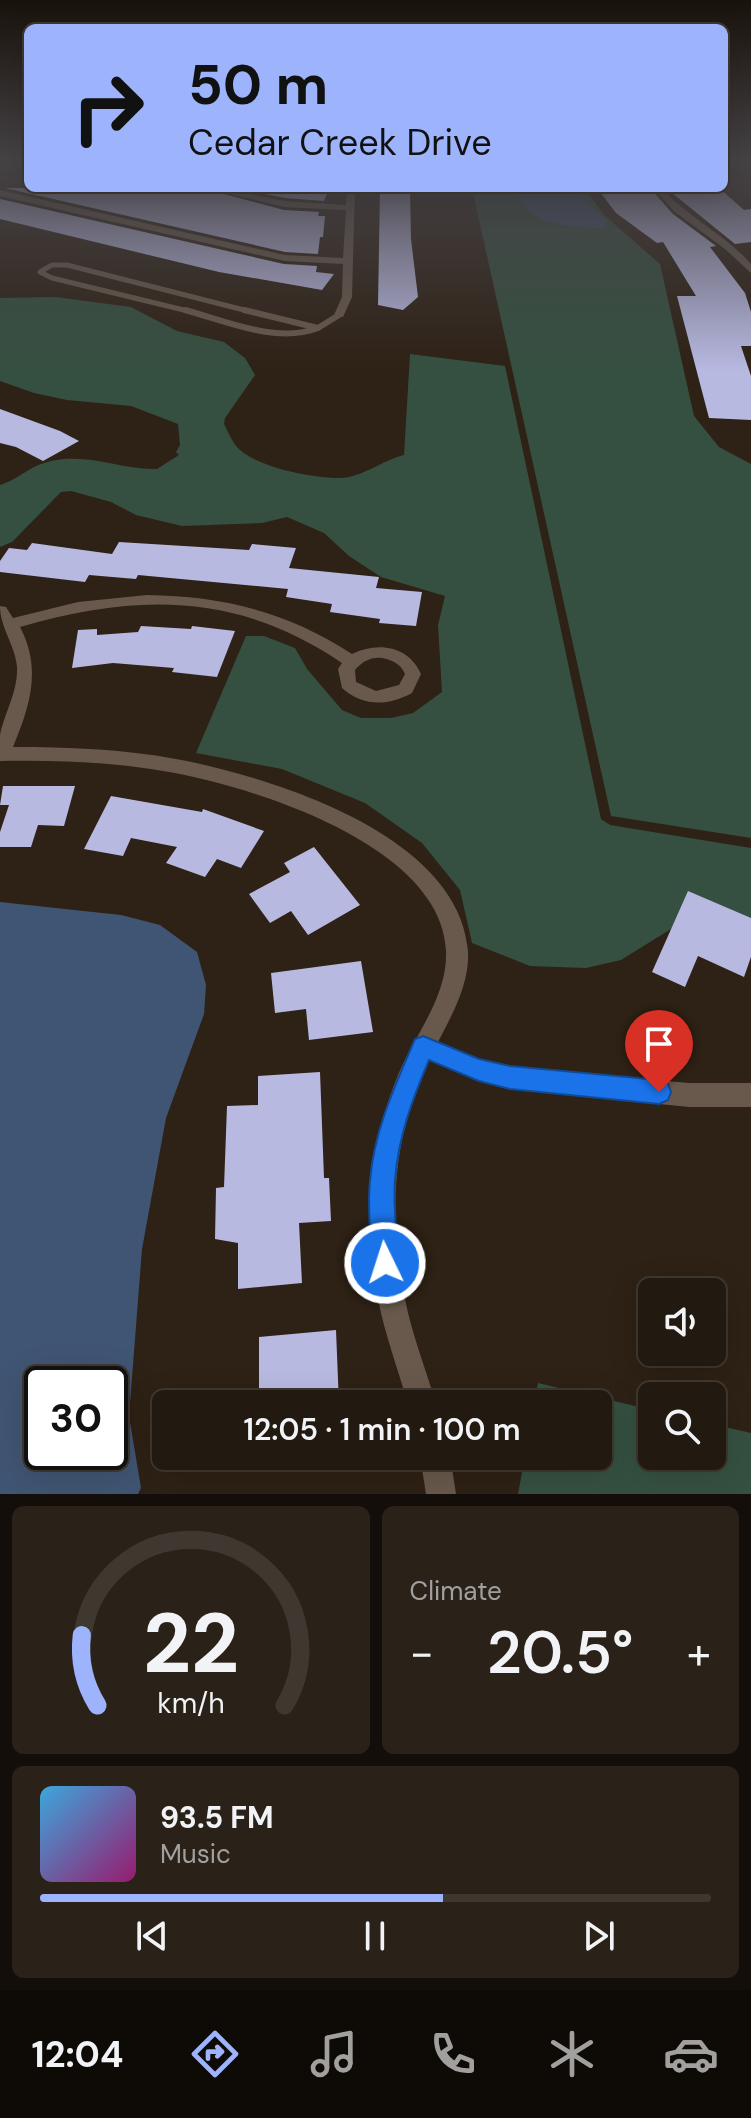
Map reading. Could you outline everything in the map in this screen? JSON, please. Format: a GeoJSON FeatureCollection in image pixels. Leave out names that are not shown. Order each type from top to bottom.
{"type":"FeatureCollection","features":[{"type":"Feature","properties":{"kind":"street"},"geometry":{"type":"LineString","coordinates":[[165,231],[285,258],[348,261]]}},
{"type":"Feature","properties":{"kind":"street"},"geometry":{"type":"LineString","coordinates":[[339,315],[346,302],[349,231]]}},
{"type":"Feature","properties":{"kind":"street"},"geometry":{"type":"LineString","coordinates":[[707,231],[733,249],[751,270]]}},
{"type":"Feature","properties":{"kind":"street"},"geometry":{"type":"LineString","coordinates":[[352,662],[282,622],[223,605],[160,601],[91,605],[6,617],[27,660],[24,699],[0,754],[104,756],[176,766],[225,777],[318,811],[365,835],[409,863],[444,900],[453,923],[457,948],[456,975],[448,1001],[423,1047],[396,1109],[382,1184],[385,1263],[392,1301],[418,1390]]}},
{"type":"Feature","properties":{"kind":"street"},"geometry":{"type":"LineString","coordinates":[[423,1047],[479,1070],[510,1078],[689,1095],[751,1095]]}},
{"type":"Feature","properties":{"kind":"street"},"geometry":{"type":"LineString","coordinates":[[437,1470],[441,1494]]}},
{"type":"Feature","properties":{"kind":"lane"},"geometry":{"type":"LineString","coordinates":[[318,328],[67,265],[52,265],[40,272],[52,278],[127,294],[268,332],[287,334],[318,328],[339,315]]}},
{"type":"Feature","properties":{"kind":"green space"},"geometry":{"type":"Polygon","coordinates":[[[481,231],[622,231],[660,264],[694,416],[719,447],[751,464],[751,838],[611,816],[481,231]]]}},
{"type":"Feature","properties":{"kind":"green space"},"geometry":{"type":"Polygon","coordinates":[[[55,297],[131,307],[177,331],[224,342],[245,358],[255,375],[225,418],[224,424],[235,444],[261,462],[316,476],[348,477],[404,455],[410,354],[505,366],[601,819],[610,825],[751,848],[751,934],[679,924],[621,960],[586,968],[530,966],[472,943],[460,890],[422,843],[365,803],[282,769],[196,753],[246,636],[264,636],[295,648],[307,669],[342,710],[361,718],[391,718],[413,713],[442,692],[438,625],[445,596],[381,577],[349,556],[324,533],[287,517],[262,523],[182,526],[136,515],[111,502],[71,491],[61,492],[12,542],[0,547],[0,485],[36,466],[51,461],[80,459],[157,469],[179,455],[176,452],[180,445],[178,424],[131,406],[67,400],[0,381],[0,298],[55,297]]]}},
{"type":"Feature","properties":{"kind":"green space"},"geometry":{"type":"Polygon","coordinates":[[[538,1383],[568,1390],[537,1390],[538,1383]]]}},
{"type":"Feature","properties":{"kind":"green space"},"geometry":{"type":"Polygon","coordinates":[[[612,1401],[638,1407],[638,1470],[726,1470],[726,1427],[751,1433],[751,1494],[518,1494],[522,1470],[612,1470],[612,1401]]]}},
{"type":"Feature","properties":{"kind":"water"},"geometry":{"type":"Polygon","coordinates":[[[0,902],[121,915],[160,925],[197,952],[206,985],[204,1014],[166,1118],[142,1249],[129,1416],[141,1488],[138,1494],[0,1494],[0,902]]]}},
{"type":"Feature","properties":{"kind":"building"},"geometry":{"type":"Polygon","coordinates":[[[48,231],[139,231],[284,264],[317,266],[316,272],[334,274],[322,290],[219,272],[48,231]]]}},
{"type":"Feature","properties":{"kind":"building"},"geometry":{"type":"Polygon","coordinates":[[[192,231],[324,231],[318,254],[285,252],[192,231]]]}},
{"type":"Feature","properties":{"kind":"building"},"geometry":{"type":"Polygon","coordinates":[[[379,231],[411,231],[418,297],[403,310],[378,305],[379,231]]]}},
{"type":"Feature","properties":{"kind":"building"},"geometry":{"type":"Polygon","coordinates":[[[640,231],[695,231],[716,246],[710,247],[745,293],[751,312],[751,346],[741,346],[751,376],[751,420],[709,418],[677,296],[696,296],[663,242],[657,243],[640,231]]]}},
{"type":"Feature","properties":{"kind":"building"},"geometry":{"type":"Polygon","coordinates":[[[719,231],[751,231],[751,242],[735,244],[719,231]]]}},
{"type":"Feature","properties":{"kind":"building"},"geometry":{"type":"Polygon","coordinates":[[[0,409],[79,441],[43,461],[16,447],[0,443],[0,409]]]}},
{"type":"Feature","properties":{"kind":"building"},"geometry":{"type":"Polygon","coordinates":[[[119,542],[249,550],[252,544],[296,548],[289,568],[379,577],[376,588],[422,592],[416,626],[379,623],[380,619],[330,612],[332,604],[286,597],[288,589],[138,575],[136,579],[89,575],[85,582],[0,572],[0,561],[9,548],[27,550],[32,543],[112,554],[119,542]]]}},
{"type":"Feature","properties":{"kind":"building"},"geometry":{"type":"Polygon","coordinates":[[[141,626],[191,629],[192,626],[235,631],[217,677],[172,672],[174,668],[113,663],[72,668],[78,630],[97,629],[97,635],[138,632],[141,626]]]}},
{"type":"Feature","properties":{"kind":"building"},"geometry":{"type":"Polygon","coordinates":[[[3,786],[75,786],[64,826],[38,825],[31,847],[0,847],[0,832],[9,805],[0,805],[3,786]]]}},
{"type":"Feature","properties":{"kind":"building"},"geometry":{"type":"Polygon","coordinates":[[[111,796],[202,812],[203,809],[264,831],[241,868],[217,859],[205,877],[166,863],[177,847],[131,838],[123,856],[84,849],[111,796]]]}},
{"type":"Feature","properties":{"kind":"building"},"geometry":{"type":"Polygon","coordinates":[[[314,847],[360,905],[308,935],[291,911],[270,923],[249,894],[290,872],[284,863],[314,847]]]}},
{"type":"Feature","properties":{"kind":"building"},"geometry":{"type":"Polygon","coordinates":[[[688,891],[751,918],[751,957],[744,977],[698,956],[685,987],[652,972],[688,891]]]}},
{"type":"Feature","properties":{"kind":"building"},"geometry":{"type":"Polygon","coordinates":[[[361,961],[373,1032],[309,1040],[306,1009],[275,1013],[271,973],[361,961]]]}},
{"type":"Feature","properties":{"kind":"building"},"geometry":{"type":"Polygon","coordinates":[[[320,1072],[324,1178],[329,1178],[331,1221],[299,1223],[302,1283],[238,1289],[238,1243],[215,1239],[216,1188],[224,1187],[227,1106],[258,1105],[258,1076],[320,1072]]]}},
{"type":"Feature","properties":{"kind":"building"},"geometry":{"type":"Polygon","coordinates":[[[336,1330],[338,1390],[259,1390],[259,1337],[336,1330]]]}},
{"type":"Feature","properties":{"kind":"route"},"geometry":{"type":"LineString","coordinates":[[385,1263],[382,1184],[388,1143],[396,1109],[423,1047],[479,1070],[510,1078],[659,1092]]}}]}
